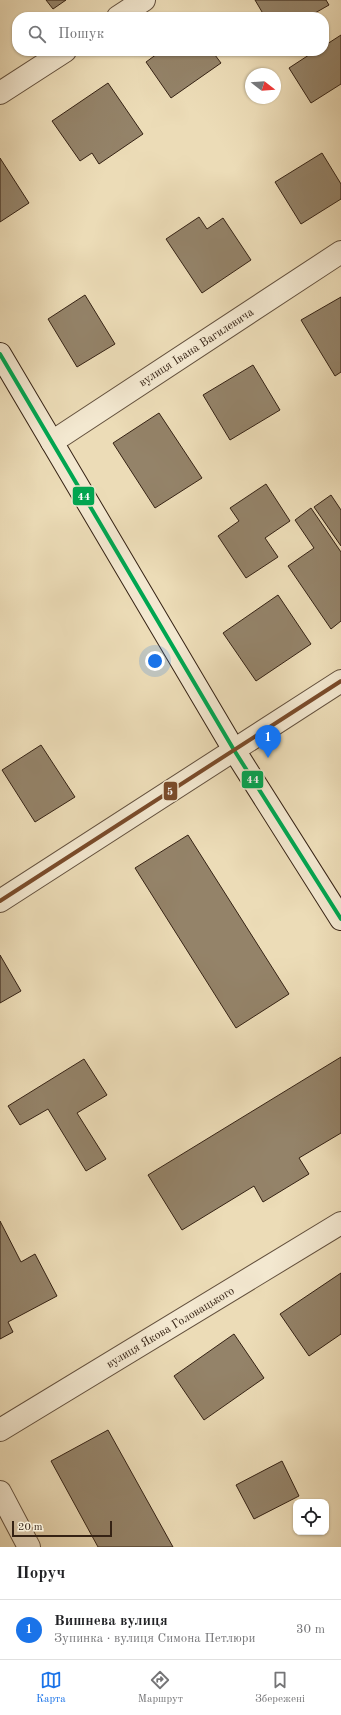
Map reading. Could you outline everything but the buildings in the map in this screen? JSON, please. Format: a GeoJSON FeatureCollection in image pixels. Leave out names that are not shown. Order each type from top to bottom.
{"type":"FeatureCollection","features":[{"type":"Feature","properties":{"kind":"street"},"geometry":{"type":"LineString","coordinates":[[126,12],[144,0]]}},
{"type":"Feature","properties":{"kind":"street"},"geometry":{"type":"LineString","coordinates":[[0,93],[57,56]]}},
{"type":"Feature","properties":{"kind":"street","name":"вулиця Івана Вагилевича"},"geometry":{"type":"LineString","coordinates":[[52,442],[341,252]]}},
{"type":"Feature","properties":{"kind":"street"},"geometry":{"type":"LineString","coordinates":[[0,354],[234,750],[341,919]]}},
{"type":"Feature","properties":{"kind":"street"},"geometry":{"type":"LineString","coordinates":[[0,901],[341,681]]}},
{"type":"Feature","properties":{"kind":"street","name":"вулиця Якова Головацького"},"geometry":{"type":"LineString","coordinates":[[0,1430],[341,1223]]}},
{"type":"Feature","properties":{"kind":"street"},"geometry":{"type":"LineString","coordinates":[[0,1492],[29,1547]]}},
{"type":"Feature","properties":{"kind":"transit line","name":"44"},"geometry":{"type":"LineString","coordinates":[[0,354],[234,750],[341,919]]}},
{"type":"Feature","properties":{"kind":"transit line","name":"5"},"geometry":{"type":"LineString","coordinates":[[0,901],[341,681]]}},
{"type":"Feature","properties":{"kind":"place","name":"Вишнева вулиця"},"geometry":{"type":"Point","coordinates":[268,758]}}]}
